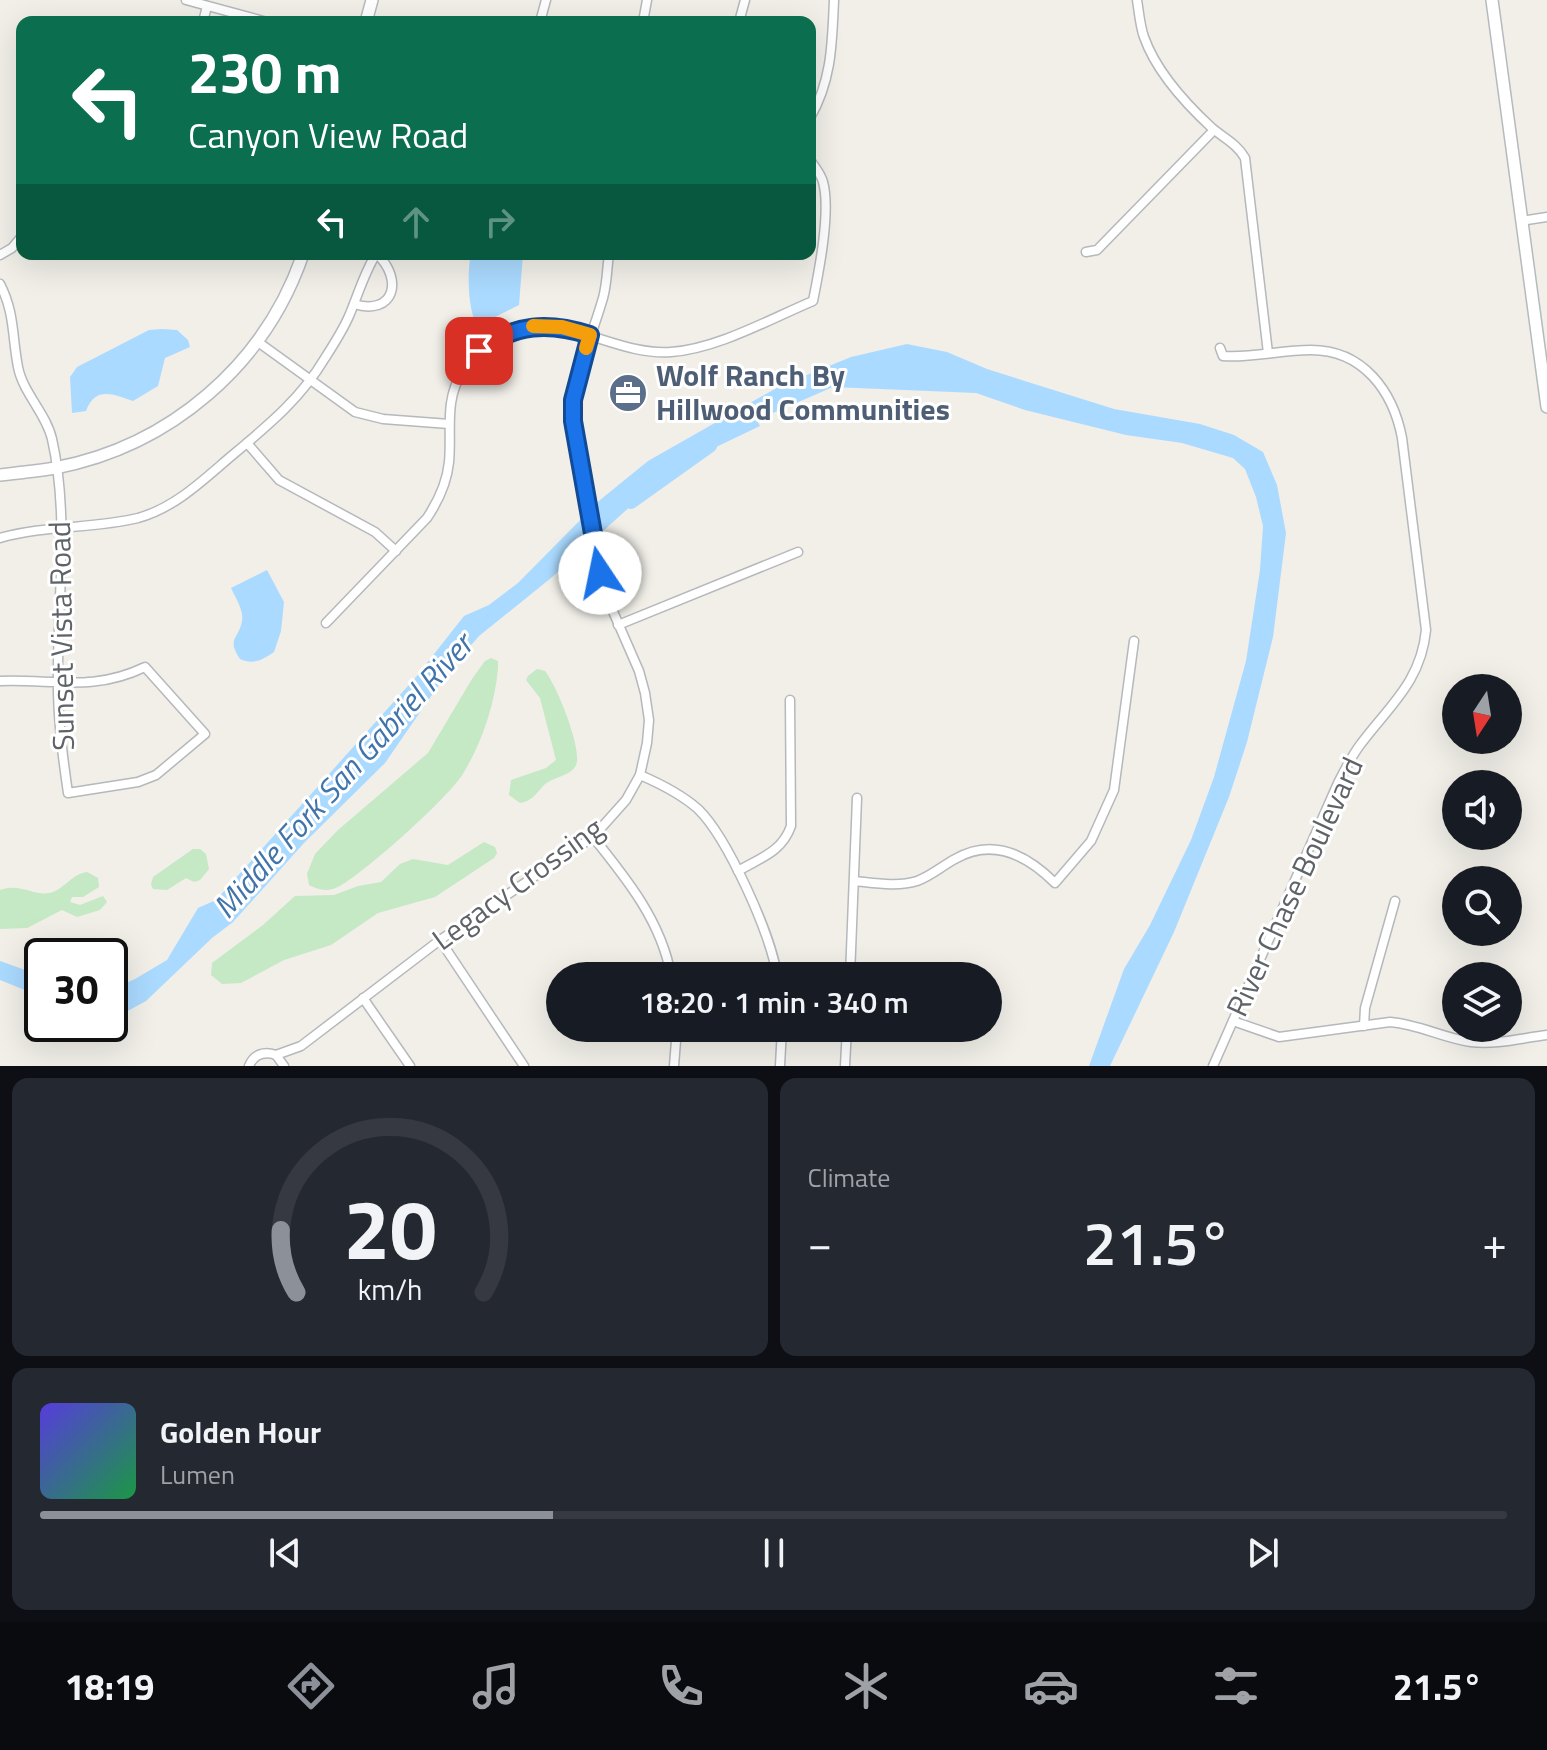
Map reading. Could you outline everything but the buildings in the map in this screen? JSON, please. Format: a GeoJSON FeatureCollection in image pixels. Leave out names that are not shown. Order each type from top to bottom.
{"type":"FeatureCollection","features":[{"type":"Feature","properties":{"kind":"street"},"geometry":{"type":"LineString","coordinates":[[186,0],[244,16]]}},
{"type":"Feature","properties":{"kind":"street"},"geometry":{"type":"LineString","coordinates":[[816,107],[830,70],[834,0]]}},
{"type":"Feature","properties":{"kind":"street"},"geometry":{"type":"LineString","coordinates":[[1137,0],[1142,33],[1152,56],[1190,105],[1214,130],[1241,151],[1248,172],[1268,353]]}},
{"type":"Feature","properties":{"kind":"street"},"geometry":{"type":"LineString","coordinates":[[1492,0],[1547,407]]}},
{"type":"Feature","properties":{"kind":"street"},"geometry":{"type":"LineString","coordinates":[[204,16],[207,6]]}},
{"type":"Feature","properties":{"kind":"street"},"geometry":{"type":"LineString","coordinates":[[1086,252],[1097,250],[1214,130]]}},
{"type":"Feature","properties":{"kind":"street"},"geometry":{"type":"LineString","coordinates":[[326,623],[427,518],[440,499],[449,460],[452,398],[459,376],[479,351],[495,338],[529,326],[562,327],[633,349],[672,352],[706,346],[813,301],[819,271],[825,197],[823,182],[816,170]]}},
{"type":"Feature","properties":{"kind":"street"},"geometry":{"type":"LineString","coordinates":[[1521,221],[1547,217]]}},
{"type":"Feature","properties":{"kind":"street"},"geometry":{"type":"LineString","coordinates":[[0,255],[16,243]]}},
{"type":"Feature","properties":{"kind":"street"},"geometry":{"type":"LineString","coordinates":[[0,475],[56,468],[128,445],[162,428],[205,400],[258,342],[281,307],[301,260]]}},
{"type":"Feature","properties":{"kind":"street"},"geometry":{"type":"LineString","coordinates":[[0,538],[32,529],[116,522],[158,511],[192,490],[291,405],[332,347],[373,260]]}},
{"type":"Feature","properties":{"kind":"street"},"geometry":{"type":"LineString","coordinates":[[354,304],[368,308],[378,306],[390,296],[393,274],[383,260]]}},
{"type":"Feature","properties":{"kind":"street","name":"Legacy Crossing"},"geometry":{"type":"LineString","coordinates":[[276,1055],[286,1066],[301,1046],[440,940],[593,837],[626,800],[640,775],[649,720],[645,693],[639,671],[608,600],[596,558],[573,421],[573,400],[604,294],[608,260]]}},
{"type":"Feature","properties":{"kind":"street","name":"Sunset Vista Road"},"geometry":{"type":"LineString","coordinates":[[0,284],[14,322],[18,367],[23,383],[51,435],[59,483],[57,716],[68,793],[138,782],[156,775],[205,734],[145,667],[120,679],[93,684],[58,683]]}},
{"type":"Feature","properties":{"kind":"street"},"geometry":{"type":"LineString","coordinates":[[258,342],[342,404],[369,417],[449,424]]}},
{"type":"Feature","properties":{"kind":"street","name":"River Chase Boulevard"},"geometry":{"type":"LineString","coordinates":[[1213,1066],[1338,783],[1358,747],[1416,673],[1425,645],[1426,630],[1402,438],[1398,418],[1387,393],[1370,373],[1338,355],[1314,350],[1223,356],[1220,348]]}},
{"type":"Feature","properties":{"kind":"street"},"geometry":{"type":"LineString","coordinates":[[247,443],[279,480],[375,532],[396,551]]}},
{"type":"Feature","properties":{"kind":"street"},"geometry":{"type":"LineString","coordinates":[[618,625],[798,552]]}},
{"type":"Feature","properties":{"kind":"street"},"geometry":{"type":"LineString","coordinates":[[855,881],[913,882],[958,857],[996,850],[1027,859],[1055,883],[1092,840],[1114,790],[1134,641]]}},
{"type":"Feature","properties":{"kind":"street"},"geometry":{"type":"LineString","coordinates":[[0,681],[58,683]]}},
{"type":"Feature","properties":{"kind":"street"},"geometry":{"type":"LineString","coordinates":[[738,871],[776,850],[788,836],[791,826],[790,700]]}},
{"type":"Feature","properties":{"kind":"street"},"geometry":{"type":"LineString","coordinates":[[640,775],[667,787],[707,819],[738,871],[763,924],[773,962]]}},
{"type":"Feature","properties":{"kind":"street"},"geometry":{"type":"LineString","coordinates":[[851,962],[857,798]]}},
{"type":"Feature","properties":{"kind":"street"},"geometry":{"type":"LineString","coordinates":[[593,837],[627,879],[646,909],[661,940],[667,962]]}},
{"type":"Feature","properties":{"kind":"street"},"geometry":{"type":"LineString","coordinates":[[1364,1026],[1365,1008],[1395,901]]}},
{"type":"Feature","properties":{"kind":"street"},"geometry":{"type":"LineString","coordinates":[[440,940],[524,1066]]}},
{"type":"Feature","properties":{"kind":"street"},"geometry":{"type":"LineString","coordinates":[[363,998],[410,1066]]}},
{"type":"Feature","properties":{"kind":"street"},"geometry":{"type":"LineString","coordinates":[[1233,1021],[1279,1037],[1390,1022],[1407,1024],[1458,1040],[1484,1043],[1547,1035]]}},
{"type":"Feature","properties":{"kind":"street"},"geometry":{"type":"LineString","coordinates":[[674,1066],[676,1042]]}},
{"type":"Feature","properties":{"kind":"street"},"geometry":{"type":"LineString","coordinates":[[780,1066],[781,1042]]}},
{"type":"Feature","properties":{"kind":"street"},"geometry":{"type":"LineString","coordinates":[[845,1066],[846,1042]]}},
{"type":"Feature","properties":{"kind":"street","name":"Legacy Crossing"},"geometry":{"type":"LineString","coordinates":[[249,1066],[259,1055],[276,1055],[301,1046]]}},
{"type":"Feature","properties":{"kind":"green space"},"geometry":{"type":"Polygon","coordinates":[[[491,658],[498,661],[498,668],[491,709],[476,748],[456,783],[405,834],[350,880],[331,890],[309,885],[307,874],[315,854],[338,830],[428,753],[472,679],[485,661],[491,658]]]}},
{"type":"Feature","properties":{"kind":"green space"},"geometry":{"type":"Polygon","coordinates":[[[537,669],[545,671],[567,717],[576,746],[576,765],[570,772],[544,785],[531,799],[520,803],[509,795],[511,780],[546,768],[556,760],[540,698],[526,680],[537,669]]]}},
{"type":"Feature","properties":{"kind":"green space"},"geometry":{"type":"Polygon","coordinates":[[[484,842],[495,847],[497,853],[494,858],[435,897],[378,913],[331,945],[284,960],[241,983],[222,984],[211,975],[212,963],[263,925],[295,896],[334,895],[381,882],[400,864],[413,859],[448,865],[484,842]]]}},
{"type":"Feature","properties":{"kind":"green space"},"geometry":{"type":"Polygon","coordinates":[[[193,849],[200,849],[206,854],[209,869],[200,880],[194,882],[186,878],[167,890],[153,889],[153,877],[193,849]]]}},
{"type":"Feature","properties":{"kind":"green space"},"geometry":{"type":"Polygon","coordinates":[[[87,872],[98,878],[99,887],[83,897],[72,897],[70,902],[80,905],[103,896],[107,902],[100,910],[77,917],[62,910],[27,928],[0,929],[0,890],[15,888],[53,892],[77,875],[87,872]]]}},
{"type":"Feature","properties":{"kind":"water"},"geometry":{"type":"Polygon","coordinates":[[[471,260],[523,260],[519,305],[483,323],[475,321],[469,279],[471,260]]]}},
{"type":"Feature","properties":{"kind":"water"},"geometry":{"type":"Polygon","coordinates":[[[149,330],[177,330],[188,340],[190,347],[165,358],[158,386],[133,401],[112,394],[100,395],[94,398],[86,411],[72,413],[70,377],[77,367],[149,330]]]}},
{"type":"Feature","properties":{"kind":"water"},"geometry":{"type":"Polygon","coordinates":[[[907,344],[947,352],[987,369],[1114,409],[1200,424],[1234,435],[1263,452],[1277,485],[1286,533],[1273,637],[1247,742],[1229,797],[1174,932],[1110,1066],[1089,1066],[1124,969],[1150,925],[1191,840],[1214,777],[1246,661],[1260,570],[1263,526],[1245,469],[1233,458],[1182,443],[1126,435],[1025,410],[976,393],[833,387],[757,420],[760,426],[691,459],[654,485],[551,578],[479,636],[447,673],[385,763],[304,843],[233,922],[146,1001],[128,1011],[128,982],[167,960],[198,908],[216,900],[416,677],[464,616],[489,605],[518,583],[600,500],[648,461],[780,386],[851,357],[907,344]]]}},
{"type":"Feature","properties":{"kind":"water"},"geometry":{"type":"Polygon","coordinates":[[[267,570],[284,602],[281,631],[274,652],[258,661],[245,661],[240,659],[234,647],[242,617],[231,588],[267,570]]]}},
{"type":"Feature","properties":{"kind":"water"},"geometry":{"type":"Polygon","coordinates":[[[0,961],[24,970],[24,990],[0,980],[0,961]]]}},
{"type":"Feature","properties":{"kind":"waterway","name":"Middle Fork San Gabriel River"},"geometry":{"type":"LineString","coordinates":[[631,503],[711,446]]}},
{"type":"Feature","properties":{"kind":"slow traffic"},"geometry":{"type":"LineString","coordinates":[[533,326],[562,327],[590,335],[586,348]]}},
{"type":"Feature","properties":{"kind":"place","name":"Wolf Ranch By Hillwood Communities"},"geometry":{"type":"Point","coordinates":[628,393]}},
{"type":"Feature","properties":{"kind":"route"},"geometry":{"type":"LineString","coordinates":[[479,351],[495,338],[529,326],[549,325],[590,335],[573,400],[573,421],[600,573]]}}]}
